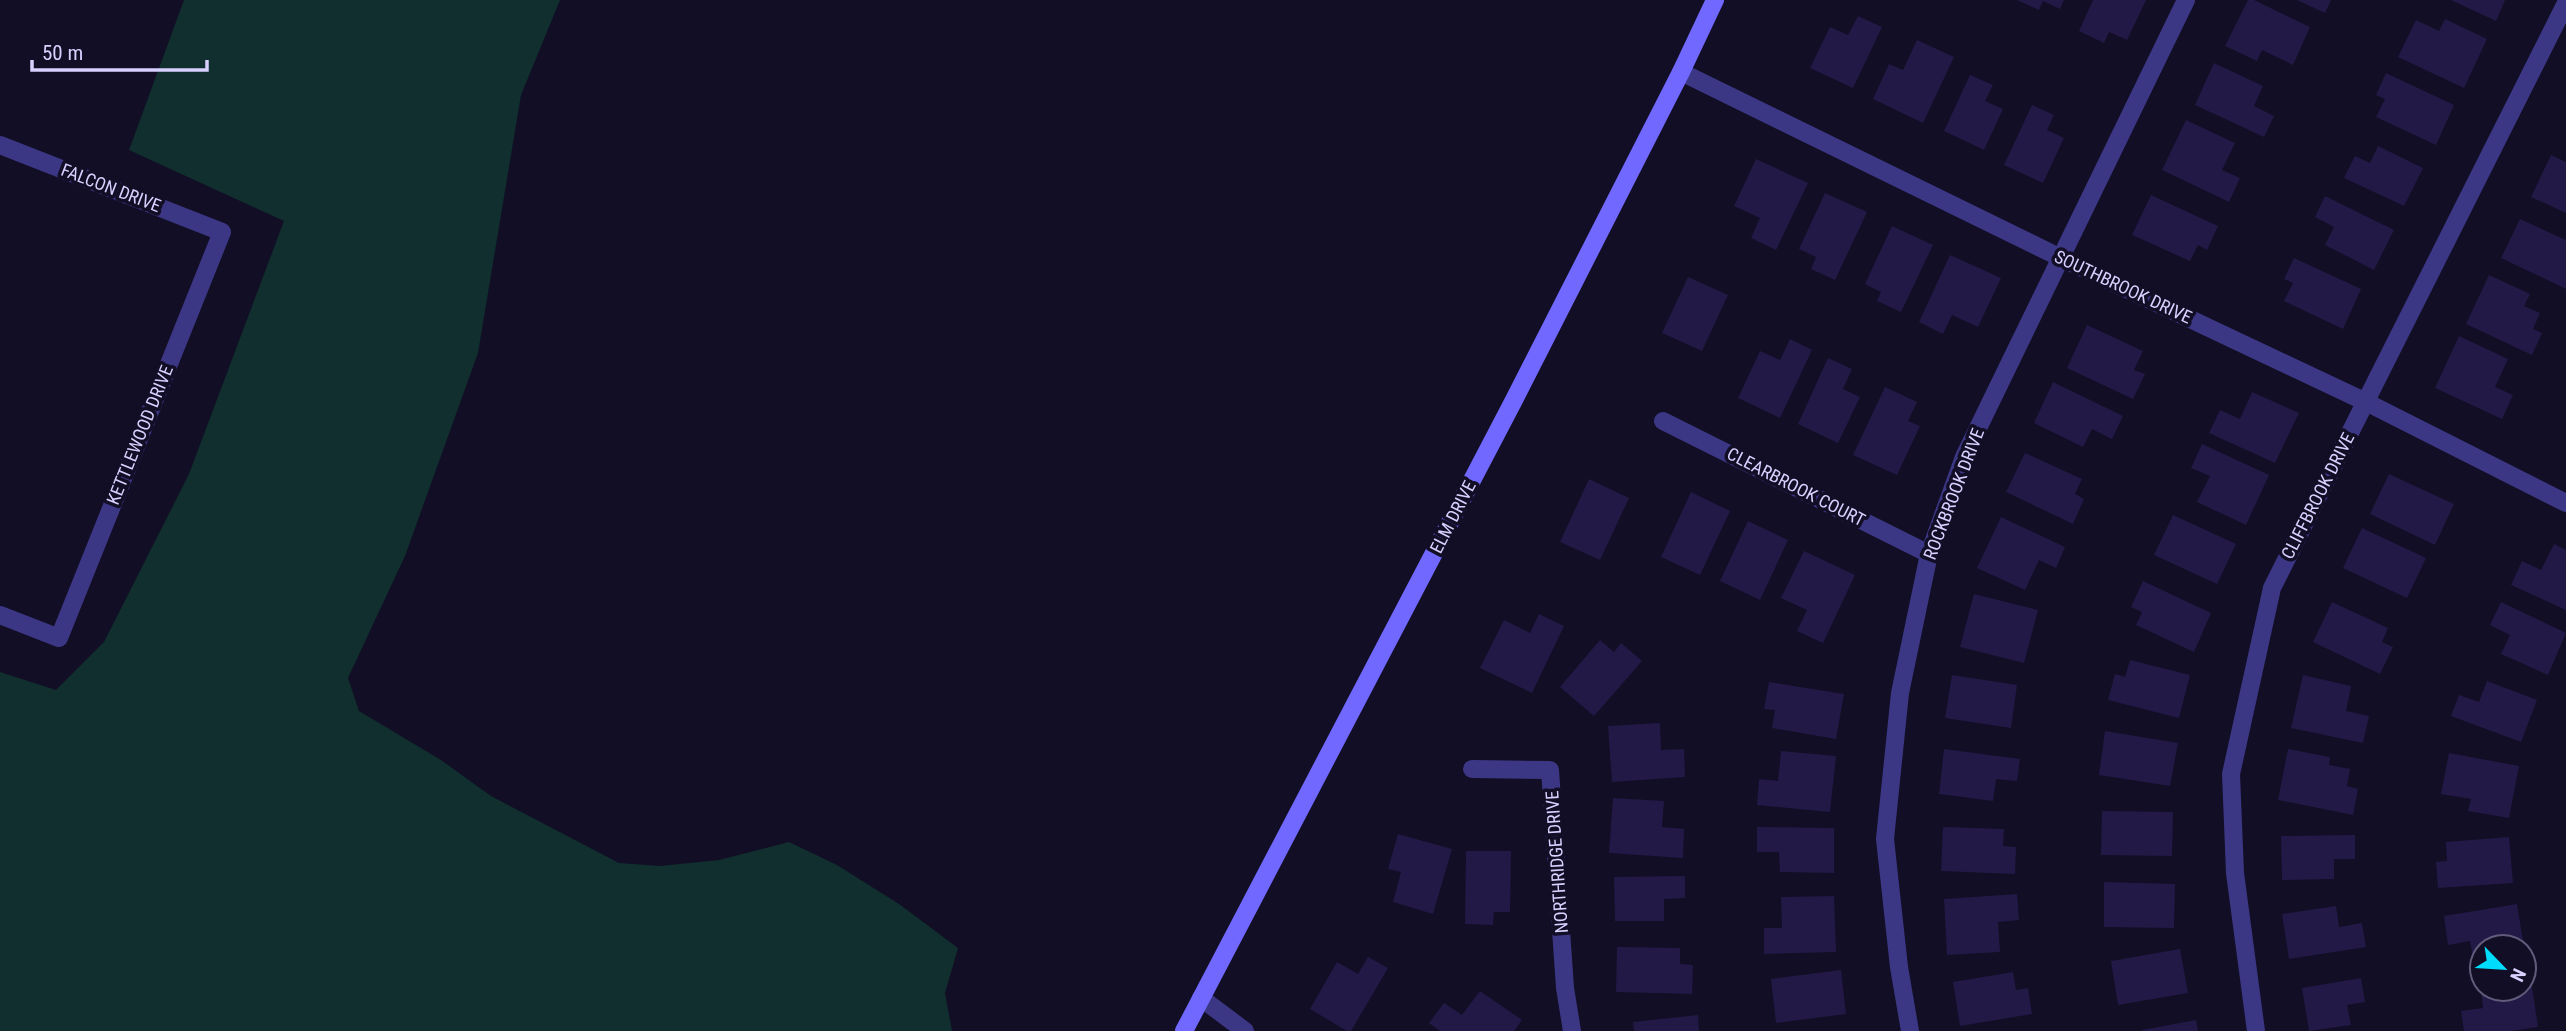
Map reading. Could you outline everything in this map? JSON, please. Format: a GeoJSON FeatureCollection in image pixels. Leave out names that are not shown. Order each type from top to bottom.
{"type":"FeatureCollection","features":[{"type":"Feature","properties":{"kind":"street","name":"ELM DRIVE"},"geometry":{"type":"LineString","coordinates":[[1184,1031],[1514,400],[1715,0]]}},
{"type":"Feature","properties":{"kind":"street","name":"ROCKBROOK DRIVE"},"geometry":{"type":"LineString","coordinates":[[1910,1031],[1899,967],[1885,839],[1900,693],[1929,554],[1964,457],[2186,0]]}},
{"type":"Feature","properties":{"kind":"street","name":"CLIFFBROOK DRIVE"},"geometry":{"type":"LineString","coordinates":[[2256,1031],[2235,873],[2231,774],[2272,588],[2566,3]]}},
{"type":"Feature","properties":{"kind":"street","name":"SOUTHBROOK DRIVE"},"geometry":{"type":"LineString","coordinates":[[1681,72],[2061,258],[2366,402],[2566,503]]}},
{"type":"Feature","properties":{"kind":"street","name":"FALCON DRIVE"},"geometry":{"type":"LineString","coordinates":[[0,145],[222,232]]}},
{"type":"Feature","properties":{"kind":"street","name":"KETTLEWOOD DRIVE"},"geometry":{"type":"LineString","coordinates":[[0,615],[58,638],[222,232]]}},
{"type":"Feature","properties":{"kind":"street","name":"CLEARBROOK COURT"},"geometry":{"type":"LineString","coordinates":[[1663,421],[1929,554]]}},
{"type":"Feature","properties":{"kind":"street","name":"NORTHRIDGE DRIVE"},"geometry":{"type":"LineString","coordinates":[[1472,769],[1550,770],[1565,988],[1572,1031]]}},
{"type":"Feature","properties":{"kind":"street"},"geometry":{"type":"LineString","coordinates":[[1201,998],[1245,1031]]}},
{"type":"Feature","properties":{"kind":"green space"},"geometry":{"type":"Polygon","coordinates":[[[184,0],[560,0],[521,95],[478,353],[405,556],[348,678],[359,711],[441,760],[491,796],[619,863],[660,866],[719,860],[789,842],[837,865],[899,904],[958,948],[945,993],[952,1031],[0,1031],[0,672],[56,690],[104,642],[189,474],[284,221],[129,150],[184,0]]]}},
{"type":"Feature","properties":{"kind":"building"},"geometry":{"type":"Polygon","coordinates":[[[2017,0],[2064,0],[2060,9],[2043,1],[2039,10],[2017,0]]]}},
{"type":"Feature","properties":{"kind":"building"},"geometry":{"type":"Polygon","coordinates":[[[2093,0],[2146,0],[2127,40],[2109,32],[2104,43],[2079,31],[2093,0]]]}},
{"type":"Feature","properties":{"kind":"building"},"geometry":{"type":"Polygon","coordinates":[[[2248,0],[2254,0],[2310,27],[2293,65],[2262,50],[2257,61],[2225,46],[2248,0]]]}},
{"type":"Feature","properties":{"kind":"building"},"geometry":{"type":"Polygon","coordinates":[[[2297,0],[2331,0],[2325,13],[2297,0]]]}},
{"type":"Feature","properties":{"kind":"building"},"geometry":{"type":"Polygon","coordinates":[[[2451,0],[2505,0],[2496,21],[2451,0]]]}},
{"type":"Feature","properties":{"kind":"building"},"geometry":{"type":"Polygon","coordinates":[[[1858,16],[1882,27],[1853,88],[1810,68],[1830,27],[1848,35],[1858,16]]]}},
{"type":"Feature","properties":{"kind":"building"},"geometry":{"type":"Polygon","coordinates":[[[2445,19],[2487,39],[2464,88],[2398,57],[2416,20],[2439,31],[2445,19]]]}},
{"type":"Feature","properties":{"kind":"building"},"geometry":{"type":"Polygon","coordinates":[[[1917,40],[1954,57],[1923,123],[1873,99],[1889,64],[1903,70],[1917,40]]]}},
{"type":"Feature","properties":{"kind":"building"},"geometry":{"type":"Polygon","coordinates":[[[2214,63],[2263,86],[2254,106],[2274,116],[2264,137],[2195,105],[2214,63]]]}},
{"type":"Feature","properties":{"kind":"building"},"geometry":{"type":"Polygon","coordinates":[[[2386,73],[2454,105],[2436,145],[2376,117],[2385,99],[2376,95],[2386,73]]]}},
{"type":"Feature","properties":{"kind":"building"},"geometry":{"type":"Polygon","coordinates":[[[1970,75],[1993,85],[1985,101],[2003,109],[1984,150],[1944,131],[1970,75]]]}},
{"type":"Feature","properties":{"kind":"building"},"geometry":{"type":"Polygon","coordinates":[[[2032,105],[2054,115],[2047,130],[2064,138],[2043,183],[2004,165],[2032,105]]]}},
{"type":"Feature","properties":{"kind":"building"},"geometry":{"type":"Polygon","coordinates":[[[2186,120],[2235,143],[2222,170],[2240,178],[2229,202],[2162,170],[2186,120]]]}},
{"type":"Feature","properties":{"kind":"building"},"geometry":{"type":"Polygon","coordinates":[[[2378,146],[2423,168],[2404,206],[2344,178],[2355,156],[2370,163],[2378,146]]]}},
{"type":"Feature","properties":{"kind":"building"},"geometry":{"type":"Polygon","coordinates":[[[2551,155],[2566,162],[2566,213],[2531,197],[2551,155]]]}},
{"type":"Feature","properties":{"kind":"building"},"geometry":{"type":"Polygon","coordinates":[[[1756,159],[1808,183],[1776,250],[1751,238],[1760,218],[1734,206],[1756,159]]]}},
{"type":"Feature","properties":{"kind":"building"},"geometry":{"type":"Polygon","coordinates":[[[1825,193],[1867,212],[1835,280],[1811,269],[1816,257],[1799,249],[1825,193]]]}},
{"type":"Feature","properties":{"kind":"building"},"geometry":{"type":"Polygon","coordinates":[[[2151,195],[2218,226],[2207,250],[2198,245],[2190,261],[2132,235],[2151,195]]]}},
{"type":"Feature","properties":{"kind":"building"},"geometry":{"type":"Polygon","coordinates":[[[2325,196],[2394,230],[2374,270],[2325,245],[2334,227],[2315,217],[2325,196]]]}},
{"type":"Feature","properties":{"kind":"building"},"geometry":{"type":"Polygon","coordinates":[[[2520,219],[2566,240],[2566,289],[2501,258],[2520,219]]]}},
{"type":"Feature","properties":{"kind":"building"},"geometry":{"type":"Polygon","coordinates":[[[1892,226],[1933,245],[1901,312],[1877,301],[1881,292],[1865,284],[1892,226]]]}},
{"type":"Feature","properties":{"kind":"building"},"geometry":{"type":"Polygon","coordinates":[[[1950,255],[2001,278],[1978,327],[1952,315],[1943,334],[1919,322],[1950,255]]]}},
{"type":"Feature","properties":{"kind":"building"},"geometry":{"type":"Polygon","coordinates":[[[2294,258],[2361,289],[2343,329],[2284,301],[2293,283],[2284,279],[2294,258]]]}},
{"type":"Feature","properties":{"kind":"building"},"geometry":{"type":"Polygon","coordinates":[[[2489,275],[2530,294],[2524,306],[2540,313],[2533,329],[2542,333],[2532,355],[2466,324],[2489,275]]]}},
{"type":"Feature","properties":{"kind":"building"},"geometry":{"type":"Polygon","coordinates":[[[1688,277],[1728,295],[1702,351],[1662,333],[1688,277]]]}},
{"type":"Feature","properties":{"kind":"building"},"geometry":{"type":"Polygon","coordinates":[[[2087,325],[2143,351],[2134,370],[2145,374],[2133,399],[2067,368],[2087,325]]]}},
{"type":"Feature","properties":{"kind":"building"},"geometry":{"type":"Polygon","coordinates":[[[2459,336],[2508,359],[2495,387],[2513,395],[2502,419],[2435,388],[2459,336]]]}},
{"type":"Feature","properties":{"kind":"building"},"geometry":{"type":"Polygon","coordinates":[[[1790,339],[1812,350],[1780,418],[1738,398],[1760,351],[1780,360],[1790,339]]]}},
{"type":"Feature","properties":{"kind":"building"},"geometry":{"type":"Polygon","coordinates":[[[1828,358],[1852,369],[1843,389],[1860,397],[1838,443],[1798,424],[1828,358]]]}},
{"type":"Feature","properties":{"kind":"building"},"geometry":{"type":"Polygon","coordinates":[[[2053,382],[2123,416],[2112,439],[2092,429],[2083,447],[2034,423],[2053,382]]]}},
{"type":"Feature","properties":{"kind":"building"},"geometry":{"type":"Polygon","coordinates":[[[1885,387],[1917,402],[1908,421],[1920,426],[1897,475],[1853,455],[1885,387]]]}},
{"type":"Feature","properties":{"kind":"building"},"geometry":{"type":"Polygon","coordinates":[[[2252,392],[2299,413],[2275,463],[2209,433],[2220,410],[2240,419],[2252,392]]]}},
{"type":"Feature","properties":{"kind":"building"},"geometry":{"type":"Polygon","coordinates":[[[2202,444],[2269,475],[2246,525],[2197,502],[2210,476],[2191,468],[2202,444]]]}},
{"type":"Feature","properties":{"kind":"building"},"geometry":{"type":"Polygon","coordinates":[[[2025,453],[2082,479],[2075,494],[2084,499],[2073,524],[2006,492],[2025,453]]]}},
{"type":"Feature","properties":{"kind":"building"},"geometry":{"type":"Polygon","coordinates":[[[2389,474],[2454,504],[2435,545],[2370,514],[2389,474]]]}},
{"type":"Feature","properties":{"kind":"building"},"geometry":{"type":"Polygon","coordinates":[[[1589,479],[1629,498],[1600,560],[1560,542],[1589,479]]]}},
{"type":"Feature","properties":{"kind":"building"},"geometry":{"type":"Polygon","coordinates":[[[1691,492],[1730,511],[1700,575],[1661,557],[1691,492]]]}},
{"type":"Feature","properties":{"kind":"building"},"geometry":{"type":"Polygon","coordinates":[[[2173,515],[2236,544],[2217,584],[2154,555],[2173,515]]]}},
{"type":"Feature","properties":{"kind":"building"},"geometry":{"type":"Polygon","coordinates":[[[2001,517],[2065,547],[2056,568],[2039,560],[2025,590],[1977,568],[2001,517]]]}},
{"type":"Feature","properties":{"kind":"building"},"geometry":{"type":"Polygon","coordinates":[[[1748,521],[1788,540],[1760,600],[1720,581],[1748,521]]]}},
{"type":"Feature","properties":{"kind":"building"},"geometry":{"type":"Polygon","coordinates":[[[2362,528],[2426,558],[2407,598],[2343,568],[2362,528]]]}},
{"type":"Feature","properties":{"kind":"building"},"geometry":{"type":"Polygon","coordinates":[[[2554,544],[2566,550],[2566,610],[2511,585],[2522,561],[2541,570],[2554,544]]]}},
{"type":"Feature","properties":{"kind":"building"},"geometry":{"type":"Polygon","coordinates":[[[1804,551],[1855,575],[1823,643],[1797,631],[1807,610],[1781,598],[1804,551]]]}},
{"type":"Feature","properties":{"kind":"building"},"geometry":{"type":"Polygon","coordinates":[[[2143,581],[2211,613],[2194,652],[2136,625],[2142,612],[2131,607],[2143,581]]]}},
{"type":"Feature","properties":{"kind":"building"},"geometry":{"type":"Polygon","coordinates":[[[1974,594],[2038,610],[2024,663],[1960,647],[1974,594]]]}},
{"type":"Feature","properties":{"kind":"building"},"geometry":{"type":"Polygon","coordinates":[[[2332,602],[2388,628],[2382,642],[2393,647],[2380,674],[2313,642],[2332,602]]]}},
{"type":"Feature","properties":{"kind":"building"},"geometry":{"type":"Polygon","coordinates":[[[2501,602],[2566,633],[2548,675],[2501,654],[2510,635],[2490,625],[2501,602]]]}},
{"type":"Feature","properties":{"kind":"building"},"geometry":{"type":"Polygon","coordinates":[[[1539,614],[1564,626],[1532,693],[1480,668],[1504,620],[1530,633],[1539,614]]]}},
{"type":"Feature","properties":{"kind":"building"},"geometry":{"type":"Polygon","coordinates":[[[1600,640],[1614,652],[1621,643],[1642,661],[1594,716],[1560,687],[1600,640]]]}},
{"type":"Feature","properties":{"kind":"building"},"geometry":{"type":"Polygon","coordinates":[[[2130,660],[2190,675],[2179,718],[2108,700],[2115,674],[2125,677],[2130,660]]]}},
{"type":"Feature","properties":{"kind":"building"},"geometry":{"type":"Polygon","coordinates":[[[1952,675],[2017,685],[2011,728],[1945,718],[1952,675]]]}},
{"type":"Feature","properties":{"kind":"building"},"geometry":{"type":"Polygon","coordinates":[[[2303,675],[2351,686],[2346,711],[2369,716],[2363,743],[2291,728],[2303,675]]]}},
{"type":"Feature","properties":{"kind":"building"},"geometry":{"type":"Polygon","coordinates":[[[2487,681],[2537,700],[2521,742],[2451,716],[2459,695],[2479,702],[2487,681]]]}},
{"type":"Feature","properties":{"kind":"building"},"geometry":{"type":"Polygon","coordinates":[[[1769,682],[1844,694],[1836,739],[1772,728],[1775,710],[1764,709],[1769,682]]]}},
{"type":"Feature","properties":{"kind":"building"},"geometry":{"type":"Polygon","coordinates":[[[1660,723],[1661,750],[1684,749],[1685,777],[1612,782],[1608,726],[1660,723]]]}},
{"type":"Feature","properties":{"kind":"building"},"geometry":{"type":"Polygon","coordinates":[[[2105,731],[2178,743],[2170,786],[2099,775],[2105,731]]]}},
{"type":"Feature","properties":{"kind":"building"},"geometry":{"type":"Polygon","coordinates":[[[1944,749],[2020,759],[2017,781],[1996,779],[1993,801],[1939,794],[1944,749]]]}},
{"type":"Feature","properties":{"kind":"building"},"geometry":{"type":"Polygon","coordinates":[[[2288,749],[2330,757],[2329,765],[2350,769],[2347,786],[2358,789],[2353,815],[2278,800],[2288,749]]]}},
{"type":"Feature","properties":{"kind":"building"},"geometry":{"type":"Polygon","coordinates":[[[1781,751],[1836,756],[1830,812],[1757,805],[1759,779],[1778,781],[1781,751]]]}},
{"type":"Feature","properties":{"kind":"building"},"geometry":{"type":"Polygon","coordinates":[[[2449,753],[2519,766],[2509,818],[2468,811],[2471,799],[2441,794],[2449,753]]]}},
{"type":"Feature","properties":{"kind":"building"},"geometry":{"type":"Polygon","coordinates":[[[1613,798],[1664,801],[1662,827],[1684,829],[1683,858],[1609,853],[1613,798]]]}},
{"type":"Feature","properties":{"kind":"building"},"geometry":{"type":"Polygon","coordinates":[[[2102,811],[2173,812],[2172,856],[2101,855],[2102,811]]]}},
{"type":"Feature","properties":{"kind":"building"},"geometry":{"type":"Polygon","coordinates":[[[1757,827],[1834,828],[1834,873],[1780,872],[1779,852],[1757,852],[1757,827]]]}},
{"type":"Feature","properties":{"kind":"building"},"geometry":{"type":"Polygon","coordinates":[[[1943,827],[2004,829],[2003,846],[2016,847],[2015,874],[1941,871],[1943,827]]]}},
{"type":"Feature","properties":{"kind":"building"},"geometry":{"type":"Polygon","coordinates":[[[1398,834],[1452,849],[1433,914],[1393,902],[1401,872],[1388,869],[1398,834]]]}},
{"type":"Feature","properties":{"kind":"building"},"geometry":{"type":"Polygon","coordinates":[[[2355,835],[2355,859],[2334,859],[2334,879],[2282,880],[2281,836],[2355,835]]]}},
{"type":"Feature","properties":{"kind":"building"},"geometry":{"type":"Polygon","coordinates":[[[2509,837],[2513,883],[2438,888],[2436,862],[2447,861],[2446,842],[2509,837]]]}},
{"type":"Feature","properties":{"kind":"building"},"geometry":{"type":"Polygon","coordinates":[[[1466,851],[1511,851],[1510,912],[1494,912],[1493,925],[1465,924],[1466,851]]]}},
{"type":"Feature","properties":{"kind":"building"},"geometry":{"type":"Polygon","coordinates":[[[1685,876],[1685,898],[1664,899],[1664,921],[1615,921],[1614,877],[1685,876]]]}},
{"type":"Feature","properties":{"kind":"building"},"geometry":{"type":"Polygon","coordinates":[[[2104,882],[2175,884],[2174,928],[2104,927],[2104,882]]]}},
{"type":"Feature","properties":{"kind":"building"},"geometry":{"type":"Polygon","coordinates":[[[2017,894],[2019,920],[1998,922],[2000,952],[1947,955],[1944,899],[2017,894]]]}},
{"type":"Feature","properties":{"kind":"building"},"geometry":{"type":"Polygon","coordinates":[[[1834,896],[1836,952],[1764,954],[1764,928],[1782,928],[1781,897],[1834,896]]]}},
{"type":"Feature","properties":{"kind":"building"},"geometry":{"type":"Polygon","coordinates":[[[2517,904],[2522,933],[2468,933],[2468,941],[2448,945],[2444,916],[2517,904]]]}},
{"type":"Feature","properties":{"kind":"building"},"geometry":{"type":"Polygon","coordinates":[[[2336,906],[2339,927],[2362,923],[2366,947],[2289,959],[2282,914],[2336,906]]]}},
{"type":"Feature","properties":{"kind":"building"},"geometry":{"type":"Polygon","coordinates":[[[1617,947],[1680,948],[1680,964],[1693,965],[1692,994],[1616,992],[1617,947]]]}},
{"type":"Feature","properties":{"kind":"building"},"geometry":{"type":"Polygon","coordinates":[[[2180,949],[2188,993],[2118,1005],[2111,961],[2180,949]]]}},
{"type":"Feature","properties":{"kind":"building"},"geometry":{"type":"Polygon","coordinates":[[[1368,957],[1388,968],[1351,1031],[1310,1009],[1337,962],[1358,974],[1368,957]]]}},
{"type":"Feature","properties":{"kind":"building"},"geometry":{"type":"Polygon","coordinates":[[[1841,970],[1846,1014],[1776,1023],[1771,979],[1841,970]]]}},
{"type":"Feature","properties":{"kind":"building"},"geometry":{"type":"Polygon","coordinates":[[[2013,972],[2016,990],[2028,988],[2032,1014],[1960,1026],[1953,982],[2013,972]]]}},
{"type":"Feature","properties":{"kind":"building"},"geometry":{"type":"Polygon","coordinates":[[[2361,978],[2365,1002],[2347,1005],[2351,1025],[2309,1031],[2302,988],[2361,978]]]}},
{"type":"Feature","properties":{"kind":"building"},"geometry":{"type":"Polygon","coordinates":[[[1480,991],[1522,1020],[1514,1031],[1440,1031],[1429,1023],[1444,1003],[1462,1015],[1480,991]]]}},
{"type":"Feature","properties":{"kind":"building"},"geometry":{"type":"Polygon","coordinates":[[[2482,1003],[2534,1003],[2538,1027],[2511,1031],[2464,1031],[2461,1011],[2483,1008],[2482,1003]]]}},
{"type":"Feature","properties":{"kind":"building"},"geometry":{"type":"Polygon","coordinates":[[[1698,1015],[1699,1031],[1634,1031],[1633,1022],[1698,1015]]]}},
{"type":"Feature","properties":{"kind":"building"},"geometry":{"type":"Polygon","coordinates":[[[2196,1020],[2198,1031],[2142,1031],[2142,1030],[2196,1020]]]}}]}
